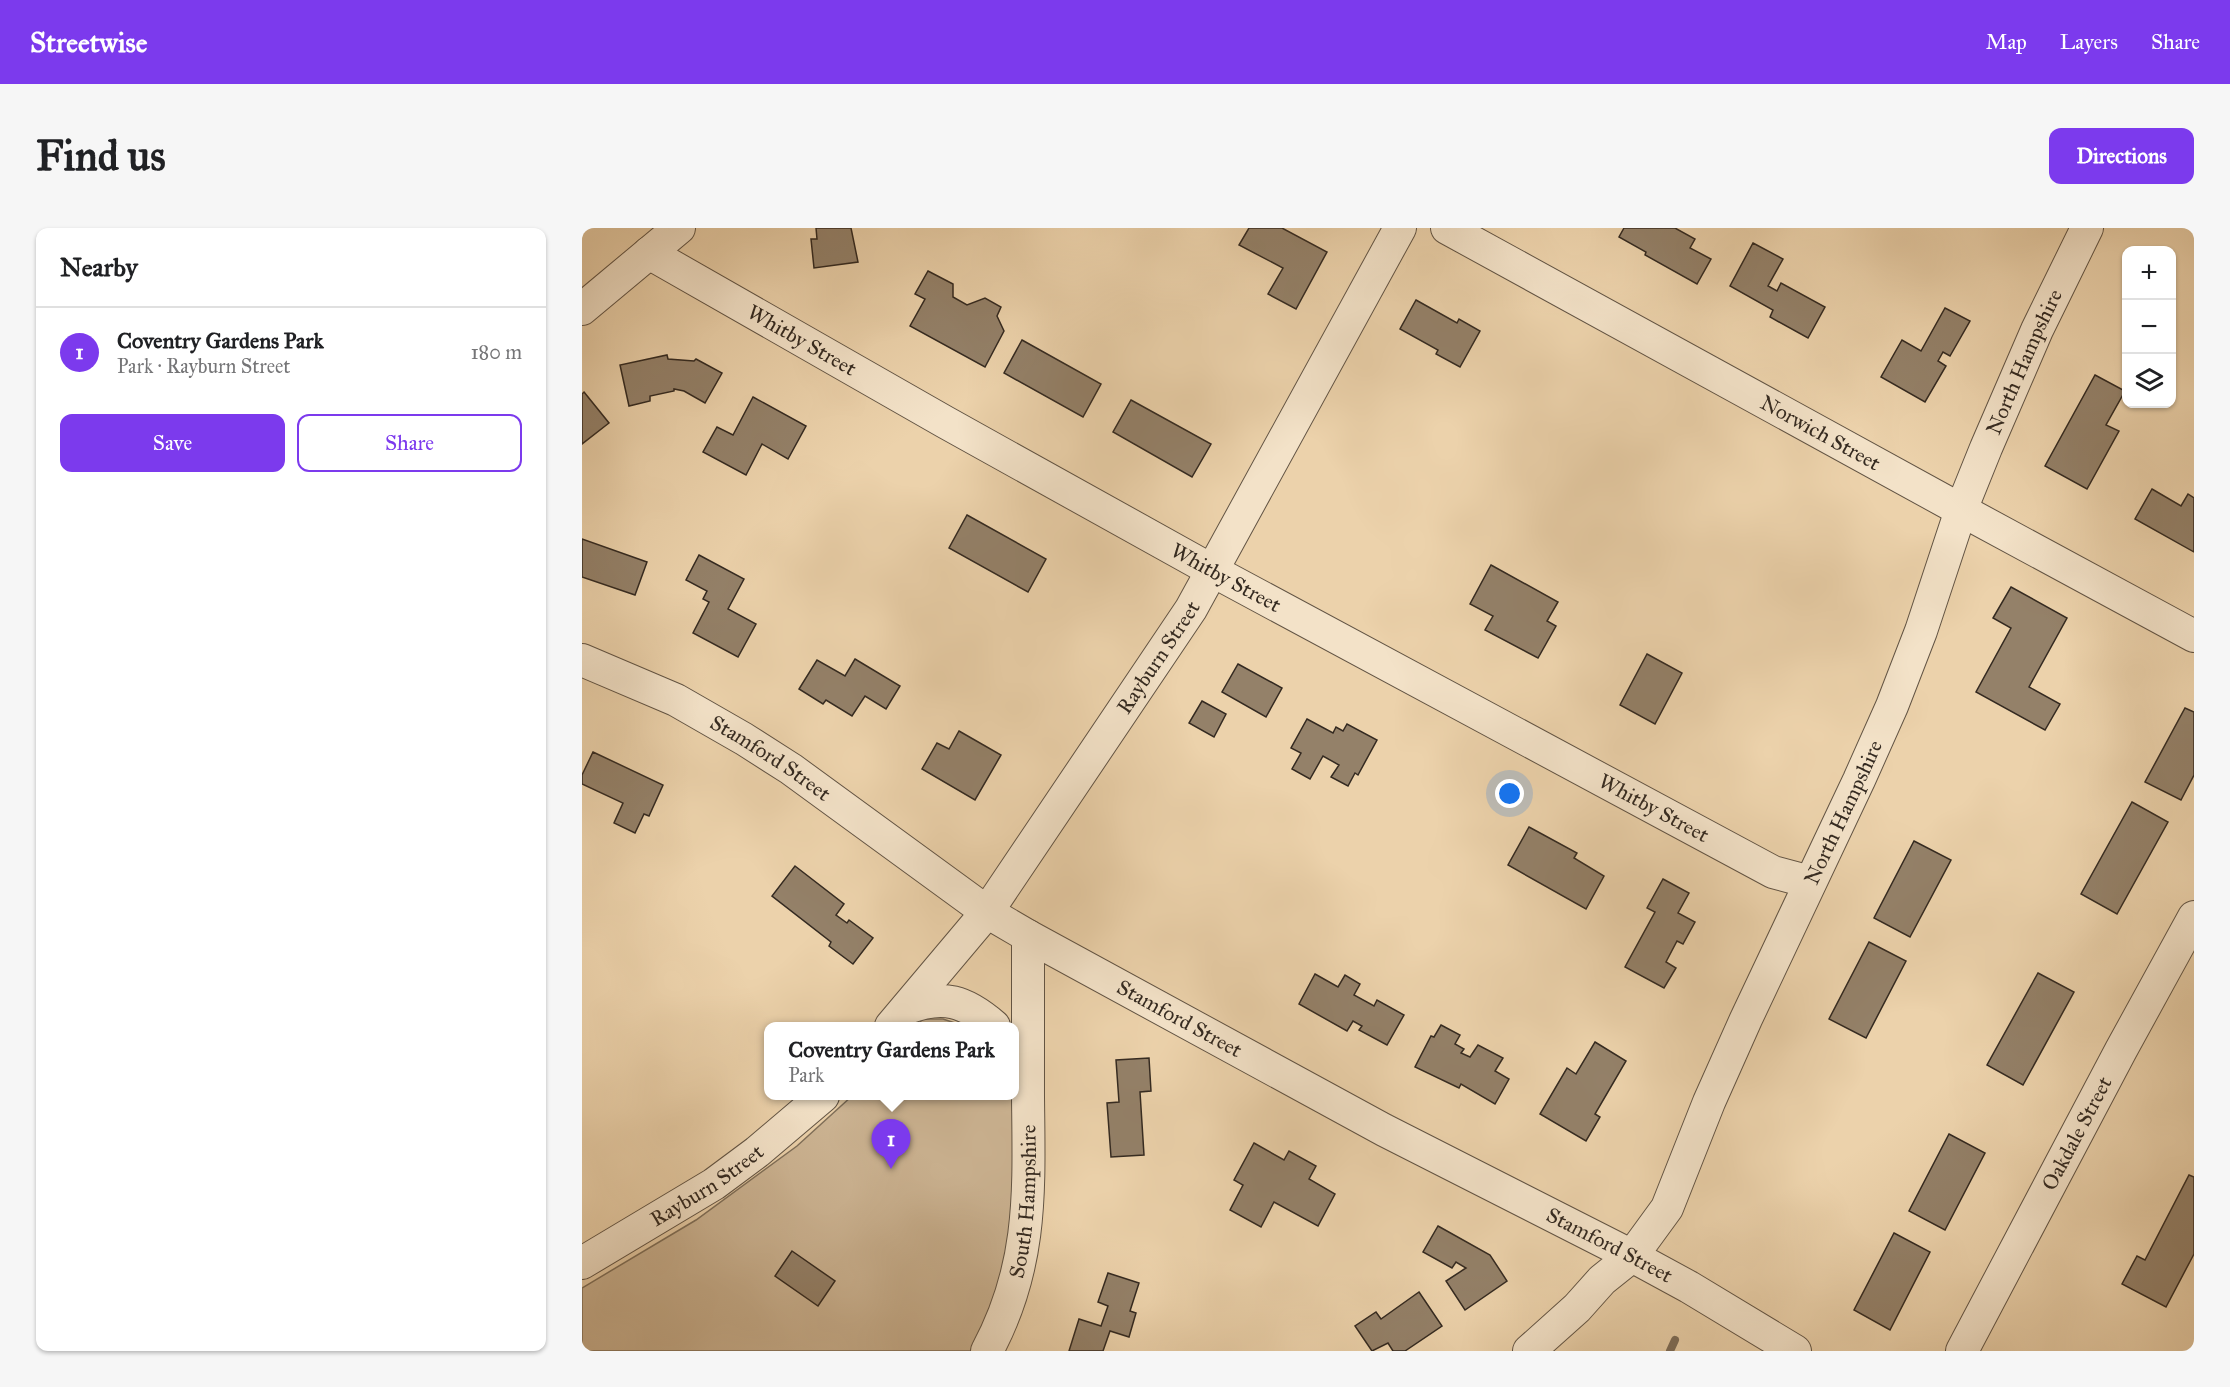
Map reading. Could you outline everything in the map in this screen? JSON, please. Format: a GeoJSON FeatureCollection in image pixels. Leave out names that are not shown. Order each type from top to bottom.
{"type":"FeatureCollection","features":[{"type":"Feature","properties":{"kind":"street"},"geometry":{"type":"LineString","coordinates":[[582,309],[680,228]]}},
{"type":"Feature","properties":{"kind":"street","name":"Rayburn Street"},"geometry":{"type":"LineString","coordinates":[[899,1017],[987,912],[1165,648],[1213,571],[1400,228]]}},
{"type":"Feature","properties":{"kind":"street","name":"Norwich Street"},"geometry":{"type":"LineString","coordinates":[[1448,228],[2194,636]]}},
{"type":"Feature","properties":{"kind":"street","name":"North Hampshire"},"geometry":{"type":"LineString","coordinates":[[1529,1351],[1577,1308],[1602,1280],[1632,1256],[1667,1208],[1709,1102],[1746,1019],[1892,706],[1921,631],[1961,510],[1986,448],[2037,330],[2087,228]]}},
{"type":"Feature","properties":{"kind":"street","name":"Whitby Street"},"geometry":{"type":"LineString","coordinates":[[649,253],[945,422],[1213,571],[1773,872],[1810,882]]}},
{"type":"Feature","properties":{"kind":"street","name":"Stamford Street"},"geometry":{"type":"LineString","coordinates":[[582,660],[676,700],[744,739],[790,769],[987,912],[1028,936],[1374,1126],[1632,1256],[1689,1287],[1795,1351]]}},
{"type":"Feature","properties":{"kind":"street","name":"Oakdale Street"},"geometry":{"type":"LineString","coordinates":[[1962,1351],[2194,917]]}},
{"type":"Feature","properties":{"kind":"street","name":"South Hampshire"},"geometry":{"type":"LineString","coordinates":[[987,1351],[996,1334],[1015,1283],[1026,1230],[1029,1186],[1028,936]]}},
{"type":"Feature","properties":{"kind":"street"},"geometry":{"type":"LineString","coordinates":[[899,1017],[924,1002],[943,1000],[961,1004],[978,1012],[989,1022]]}},
{"type":"Feature","properties":{"kind":"street"},"geometry":{"type":"LineString","coordinates":[[1019,1068],[1028,1099]]}},
{"type":"Feature","properties":{"kind":"street","name":"Rayburn Street"},"geometry":{"type":"LineString","coordinates":[[582,1263],[714,1184],[757,1152],[817,1100]]}},
{"type":"Feature","properties":{"kind":"shaded area"},"geometry":{"type":"Polygon","coordinates":[[[923,1019],[943,1019],[952,1022],[920,1022],[923,1019]]]}},
{"type":"Feature","properties":{"kind":"shaded area"},"geometry":{"type":"Polygon","coordinates":[[[848,1100],[1016,1100],[1010,1261],[977,1351],[582,1351],[582,1288],[696,1220],[797,1146],[848,1100]]]}},
{"type":"Feature","properties":{"kind":"building"},"geometry":{"type":"Polygon","coordinates":[[[816,228],[851,228],[858,262],[814,268],[811,239],[817,239],[816,228]]]}},
{"type":"Feature","properties":{"kind":"building"},"geometry":{"type":"Polygon","coordinates":[[[1249,228],[1282,228],[1327,252],[1296,309],[1268,294],[1283,268],[1239,245],[1249,228]]]}},
{"type":"Feature","properties":{"kind":"building"},"geometry":{"type":"Polygon","coordinates":[[[1624,228],[1675,228],[1695,239],[1690,248],[1711,259],[1697,284],[1645,255],[1646,252],[1619,237],[1624,228]]]}},
{"type":"Feature","properties":{"kind":"building"},"geometry":{"type":"Polygon","coordinates":[[[1753,243],[1783,259],[1768,286],[1777,291],[1781,283],[1825,307],[1808,338],[1770,317],[1773,310],[1730,286],[1753,243]]]}},
{"type":"Feature","properties":{"kind":"building"},"geometry":{"type":"Polygon","coordinates":[[[928,271],[953,284],[953,297],[967,305],[985,298],[1001,307],[997,316],[1004,331],[985,367],[910,326],[925,299],[915,294],[928,271]]]}},
{"type":"Feature","properties":{"kind":"building"},"geometry":{"type":"Polygon","coordinates":[[[1416,300],[1457,323],[1459,319],[1480,331],[1460,367],[1436,354],[1438,350],[1400,329],[1416,300]]]}},
{"type":"Feature","properties":{"kind":"building"},"geometry":{"type":"Polygon","coordinates":[[[1945,308],[1970,321],[1950,356],[1943,352],[1938,361],[1946,366],[1925,402],[1881,377],[1902,340],[1921,351],[1945,308]]]}},
{"type":"Feature","properties":{"kind":"building"},"geometry":{"type":"Polygon","coordinates":[[[1022,340],[1101,384],[1083,417],[1004,373],[1022,340]]]}},
{"type":"Feature","properties":{"kind":"building"},"geometry":{"type":"Polygon","coordinates":[[[667,355],[668,359],[694,361],[696,359],[722,373],[705,403],[684,391],[674,389],[674,391],[650,396],[650,401],[629,406],[620,365],[667,355]]]}},
{"type":"Feature","properties":{"kind":"building"},"geometry":{"type":"Polygon","coordinates":[[[2095,375],[2122,389],[2122,396],[2106,425],[2119,431],[2087,489],[2045,466],[2095,375]]]}},
{"type":"Feature","properties":{"kind":"building"},"geometry":{"type":"Polygon","coordinates":[[[584,392],[609,423],[582,444],[582,394],[584,392]]]}},
{"type":"Feature","properties":{"kind":"building"},"geometry":{"type":"Polygon","coordinates":[[[753,397],[806,426],[788,459],[762,444],[746,475],[703,452],[717,427],[733,435],[753,397]]]}},
{"type":"Feature","properties":{"kind":"building"},"geometry":{"type":"Polygon","coordinates":[[[1131,400],[1211,444],[1192,477],[1113,432],[1131,400]]]}},
{"type":"Feature","properties":{"kind":"building"},"geometry":{"type":"Polygon","coordinates":[[[2152,489],[2181,506],[2188,494],[2194,498],[2194,552],[2135,519],[2152,489]]]}},
{"type":"Feature","properties":{"kind":"building"},"geometry":{"type":"Polygon","coordinates":[[[967,515],[1046,559],[1028,592],[949,548],[967,515]]]}},
{"type":"Feature","properties":{"kind":"building"},"geometry":{"type":"Polygon","coordinates":[[[582,539],[647,562],[635,595],[582,577],[582,539]]]}},
{"type":"Feature","properties":{"kind":"building"},"geometry":{"type":"Polygon","coordinates":[[[699,555],[744,579],[728,609],[756,624],[738,657],[693,633],[709,602],[703,599],[707,591],[686,580],[699,555]]]}},
{"type":"Feature","properties":{"kind":"building"},"geometry":{"type":"Polygon","coordinates":[[[1491,565],[1558,602],[1547,621],[1556,626],[1538,658],[1485,630],[1493,616],[1470,604],[1491,565]]]}},
{"type":"Feature","properties":{"kind":"building"},"geometry":{"type":"Polygon","coordinates":[[[2011,587],[2067,618],[2029,687],[2060,704],[2045,730],[1976,692],[2011,628],[1993,618],[2011,587]]]}},
{"type":"Feature","properties":{"kind":"building"},"geometry":{"type":"Polygon","coordinates":[[[1647,654],[1682,673],[1655,724],[1620,705],[1647,654]]]}},
{"type":"Feature","properties":{"kind":"building"},"geometry":{"type":"Polygon","coordinates":[[[855,659],[900,686],[886,709],[865,696],[852,716],[826,700],[823,704],[799,689],[817,660],[845,676],[855,659]]]}},
{"type":"Feature","properties":{"kind":"building"},"geometry":{"type":"Polygon","coordinates":[[[1238,664],[1282,688],[1266,717],[1222,692],[1238,664]]]}},
{"type":"Feature","properties":{"kind":"building"},"geometry":{"type":"Polygon","coordinates":[[[1202,701],[1226,714],[1214,737],[1189,723],[1202,701]]]}},
{"type":"Feature","properties":{"kind":"building"},"geometry":{"type":"Polygon","coordinates":[[[2185,708],[2194,712],[2194,775],[2181,800],[2145,782],[2185,708]]]}},
{"type":"Feature","properties":{"kind":"building"},"geometry":{"type":"Polygon","coordinates":[[[1307,719],[1333,733],[1336,727],[1343,731],[1347,724],[1377,740],[1358,775],[1355,773],[1348,786],[1331,777],[1339,765],[1323,756],[1310,779],[1292,769],[1301,753],[1291,748],[1307,719]]]}},
{"type":"Feature","properties":{"kind":"building"},"geometry":{"type":"Polygon","coordinates":[[[959,731],[1001,755],[975,800],[922,769],[937,743],[949,749],[959,731]]]}},
{"type":"Feature","properties":{"kind":"building"},"geometry":{"type":"Polygon","coordinates":[[[593,752],[663,785],[649,816],[644,814],[635,833],[614,823],[623,803],[582,784],[582,775],[593,752]]]}},
{"type":"Feature","properties":{"kind":"building"},"geometry":{"type":"Polygon","coordinates":[[[2132,802],[2168,822],[2117,914],[2081,894],[2132,802]]]}},
{"type":"Feature","properties":{"kind":"building"},"geometry":{"type":"Polygon","coordinates":[[[1529,827],[1577,853],[1574,858],[1604,876],[1586,909],[1508,865],[1529,827]]]}},
{"type":"Feature","properties":{"kind":"building"},"geometry":{"type":"Polygon","coordinates":[[[1914,841],[1951,860],[1910,937],[1874,918],[1914,841]]]}},
{"type":"Feature","properties":{"kind":"building"},"geometry":{"type":"Polygon","coordinates":[[[795,866],[844,904],[836,915],[847,923],[849,920],[873,938],[853,964],[829,946],[831,942],[772,896],[795,866]]]}},
{"type":"Feature","properties":{"kind":"building"},"geometry":{"type":"Polygon","coordinates":[[[1663,879],[1689,893],[1678,913],[1695,922],[1683,944],[1677,941],[1666,962],[1676,968],[1664,988],[1625,967],[1655,912],[1647,908],[1663,879]]]}},
{"type":"Feature","properties":{"kind":"building"},"geometry":{"type":"Polygon","coordinates":[[[1869,942],[1906,961],[1866,1038],[1829,1019],[1869,942]]]}},
{"type":"Feature","properties":{"kind":"building"},"geometry":{"type":"Polygon","coordinates":[[[2038,973],[2074,992],[2023,1085],[1987,1065],[2038,973]]]}},
{"type":"Feature","properties":{"kind":"building"},"geometry":{"type":"Polygon","coordinates":[[[1315,974],[1338,987],[1345,975],[1360,984],[1354,995],[1374,1006],[1377,1000],[1404,1015],[1387,1045],[1359,1030],[1362,1026],[1353,1021],[1347,1031],[1299,1004],[1315,974]]]}},
{"type":"Feature","properties":{"kind":"building"},"geometry":{"type":"Polygon","coordinates":[[[1441,1025],[1460,1035],[1455,1044],[1464,1049],[1461,1053],[1470,1057],[1478,1045],[1503,1058],[1495,1071],[1509,1079],[1495,1104],[1461,1084],[1459,1088],[1415,1067],[1431,1036],[1434,1037],[1441,1025]]]}},
{"type":"Feature","properties":{"kind":"building"},"geometry":{"type":"Polygon","coordinates":[[[1595,1042],[1626,1061],[1595,1114],[1600,1117],[1586,1141],[1540,1114],[1567,1068],[1576,1074],[1595,1042]]]}},
{"type":"Feature","properties":{"kind":"building"},"geometry":{"type":"Polygon","coordinates":[[[1149,1058],[1151,1091],[1140,1092],[1144,1155],[1111,1157],[1107,1103],[1119,1102],[1116,1060],[1149,1058]]]}},
{"type":"Feature","properties":{"kind":"building"},"geometry":{"type":"Polygon","coordinates":[[[1949,1134],[1985,1153],[1945,1230],[1909,1211],[1949,1134]]]}},
{"type":"Feature","properties":{"kind":"building"},"geometry":{"type":"Polygon","coordinates":[[[1254,1143],[1284,1160],[1289,1151],[1316,1166],[1309,1179],[1335,1194],[1318,1226],[1274,1202],[1261,1227],[1230,1210],[1243,1185],[1234,1180],[1254,1143]]]}},
{"type":"Feature","properties":{"kind":"building"},"geometry":{"type":"Polygon","coordinates":[[[2189,1175],[2194,1177],[2194,1254],[2166,1307],[2122,1284],[2137,1256],[2145,1260],[2189,1175]]]}},
{"type":"Feature","properties":{"kind":"building"},"geometry":{"type":"Polygon","coordinates":[[[1438,1226],[1490,1255],[1507,1281],[1465,1310],[1446,1281],[1466,1268],[1456,1262],[1452,1268],[1423,1252],[1438,1226]]]}},
{"type":"Feature","properties":{"kind":"building"},"geometry":{"type":"Polygon","coordinates":[[[1894,1233],[1930,1252],[1890,1330],[1854,1310],[1894,1233]]]}},
{"type":"Feature","properties":{"kind":"building"},"geometry":{"type":"Polygon","coordinates":[[[792,1251],[835,1281],[818,1306],[775,1276],[792,1251]]]}},
{"type":"Feature","properties":{"kind":"building"},"geometry":{"type":"Polygon","coordinates":[[[1108,1273],[1139,1283],[1130,1311],[1136,1313],[1129,1337],[1110,1331],[1103,1351],[1069,1351],[1079,1319],[1101,1326],[1108,1306],[1098,1302],[1108,1273]]]}},
{"type":"Feature","properties":{"kind":"building"},"geometry":{"type":"Polygon","coordinates":[[[1419,1292],[1442,1326],[1405,1351],[1393,1351],[1388,1343],[1372,1351],[1355,1326],[1376,1312],[1381,1319],[1419,1292]]]}},
{"type":"Feature","properties":{"kind":"waterway"},"geometry":{"type":"LineString","coordinates":[[1670,1351],[1675,1340]]}},
{"type":"Feature","properties":{"kind":"place","name":"Coventry Gardens Park"},"geometry":{"type":"Point","coordinates":[891,1169]}}]}
